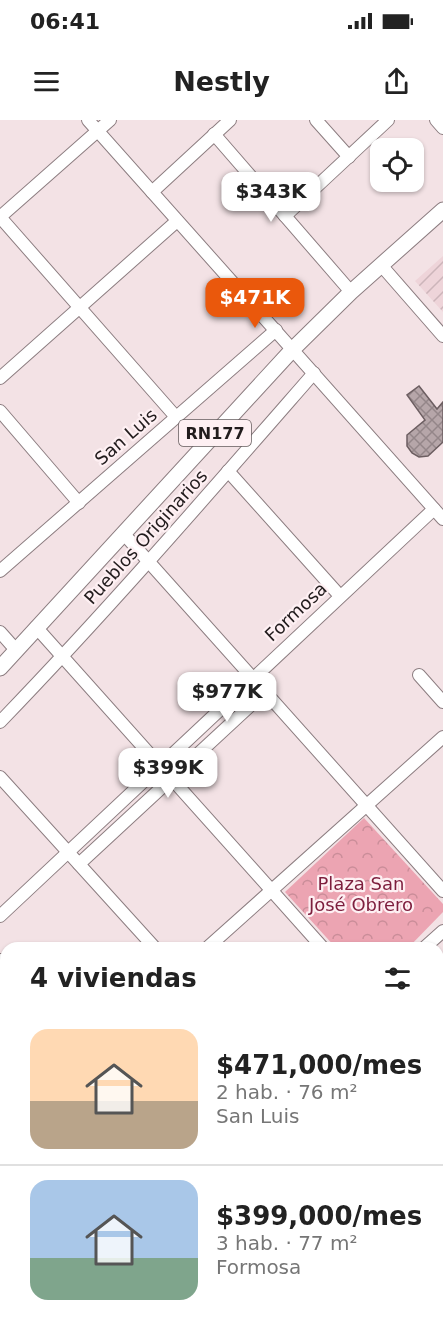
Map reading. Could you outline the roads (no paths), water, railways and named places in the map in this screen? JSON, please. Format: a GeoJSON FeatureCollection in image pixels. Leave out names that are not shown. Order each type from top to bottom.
{"type":"FeatureCollection","features":[{"type":"Feature","properties":{"kind":"main road","name":"RN177"},"geometry":{"type":"LineString","coordinates":[[0,668],[293,349],[351,292],[443,210]]}},
{"type":"Feature","properties":{"kind":"street"},"geometry":{"type":"LineString","coordinates":[[88,120],[443,519]]}},
{"type":"Feature","properties":{"kind":"street"},"geometry":{"type":"LineString","coordinates":[[110,120],[0,217],[176,417]]}},
{"type":"Feature","properties":{"kind":"street"},"geometry":{"type":"LineString","coordinates":[[152,192],[230,120]]}},
{"type":"Feature","properties":{"kind":"street"},"geometry":{"type":"LineString","coordinates":[[316,120],[349,157]]}},
{"type":"Feature","properties":{"kind":"street"},"geometry":{"type":"LineString","coordinates":[[285,216],[388,120]]}},
{"type":"Feature","properties":{"kind":"street"},"geometry":{"type":"LineString","coordinates":[[436,120],[443,128]]}},
{"type":"Feature","properties":{"kind":"street"},"geometry":{"type":"LineString","coordinates":[[214,134],[351,292]]}},
{"type":"Feature","properties":{"kind":"street"},"geometry":{"type":"LineString","coordinates":[[0,378],[177,221]]}},
{"type":"Feature","properties":{"kind":"street"},"geometry":{"type":"LineString","coordinates":[[381,266],[443,336]]}},
{"type":"Feature","properties":{"kind":"street","name":"San Luis"},"geometry":{"type":"LineString","coordinates":[[0,572],[276,330]]}},
{"type":"Feature","properties":{"kind":"street","name":"Pueblos Originarios"},"geometry":{"type":"LineString","coordinates":[[0,722],[63,657],[149,562],[314,373]]}},
{"type":"Feature","properties":{"kind":"street"},"geometry":{"type":"LineString","coordinates":[[0,411],[79,503]]}},
{"type":"Feature","properties":{"kind":"street"},"geometry":{"type":"LineString","coordinates":[[228,471],[340,596]]}},
{"type":"Feature","properties":{"kind":"street","name":"Formosa"},"geometry":{"type":"LineString","coordinates":[[0,916],[252,677],[434,509]]}},
{"type":"Feature","properties":{"kind":"street"},"geometry":{"type":"LineString","coordinates":[[123,533],[443,891]]}},
{"type":"Feature","properties":{"kind":"street"},"geometry":{"type":"LineString","coordinates":[[36,627],[318,942]]}},
{"type":"Feature","properties":{"kind":"street"},"geometry":{"type":"LineString","coordinates":[[0,632],[16,650]]}},
{"type":"Feature","properties":{"kind":"street"},"geometry":{"type":"LineString","coordinates":[[418,675],[443,702]]}},
{"type":"Feature","properties":{"kind":"street"},"geometry":{"type":"LineString","coordinates":[[79,864],[265,692]]}},
{"type":"Feature","properties":{"kind":"street"},"geometry":{"type":"LineString","coordinates":[[214,942],[443,737]]}},
{"type":"Feature","properties":{"kind":"street"},"geometry":{"type":"LineString","coordinates":[[0,777],[150,942]]}},
{"type":"Feature","properties":{"kind":"street"},"geometry":{"type":"LineString","coordinates":[[431,942],[443,931]]}},
{"type":"Feature","properties":{"kind":"park label","name":"Plaza San José Obrero"},"geometry":{"type":"Point","coordinates":[361,894]}}]}
